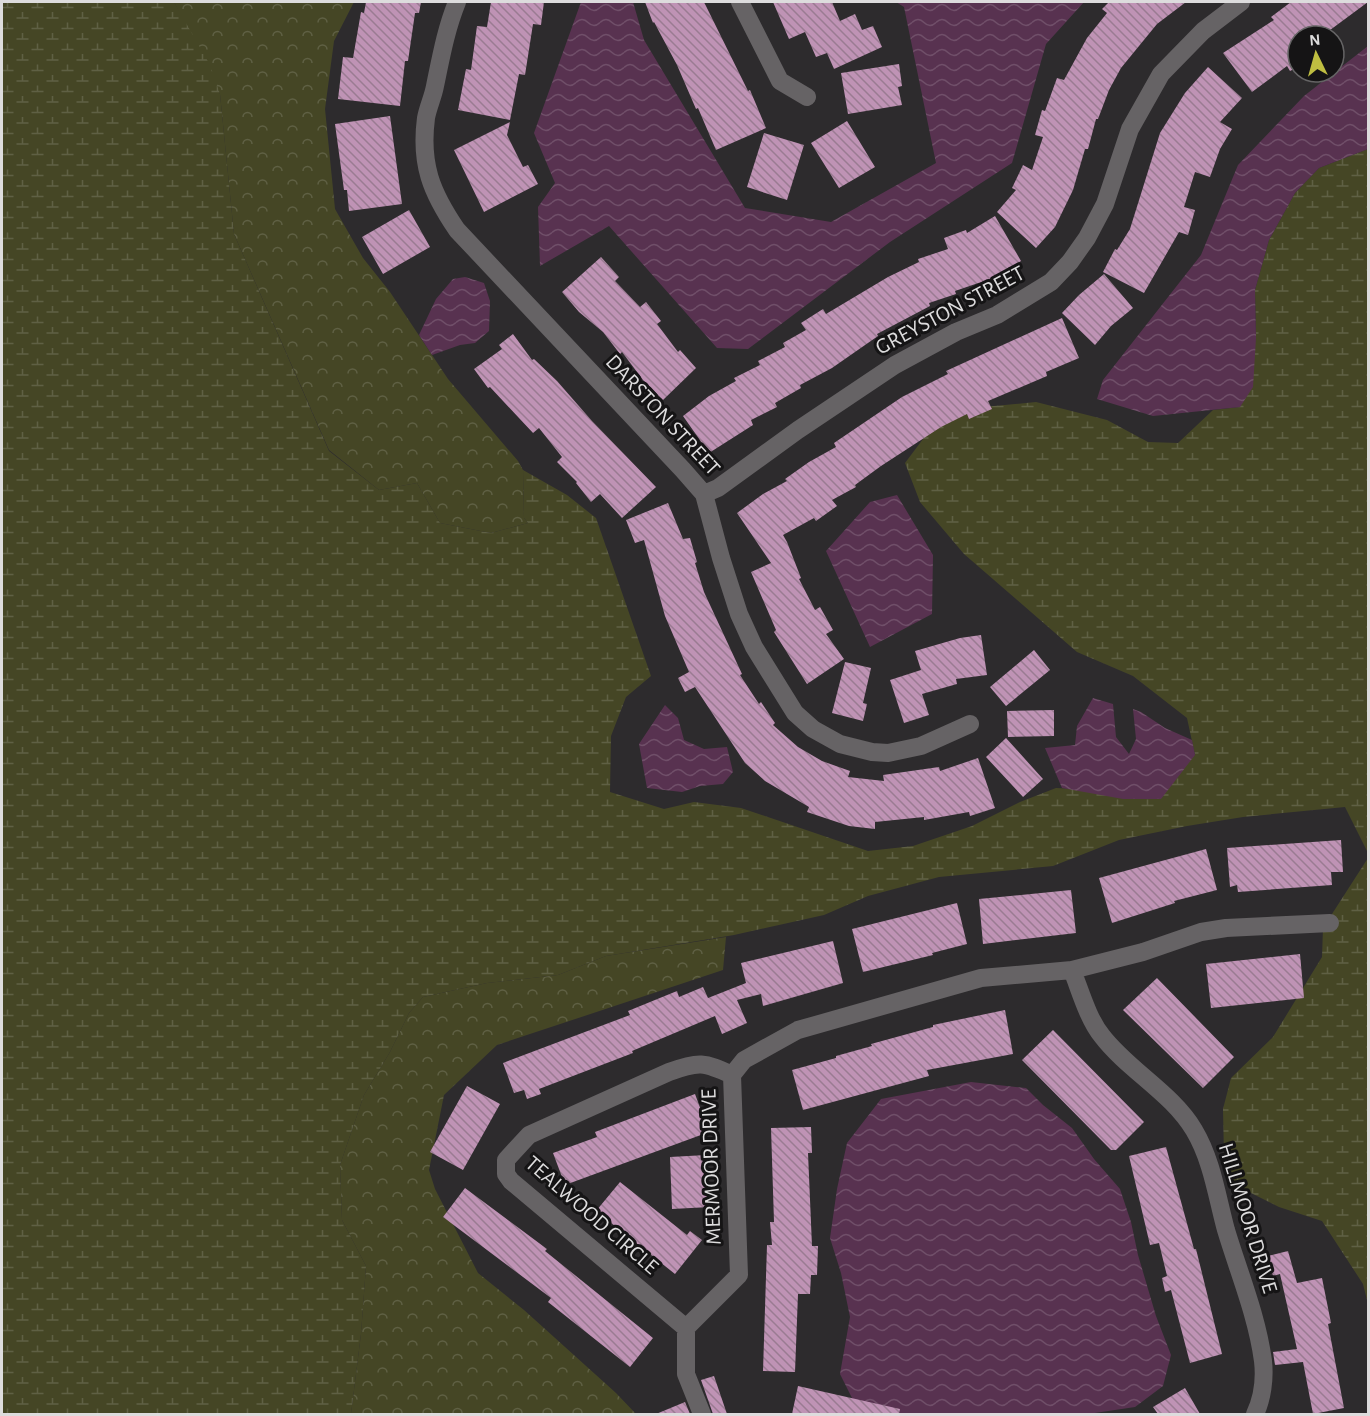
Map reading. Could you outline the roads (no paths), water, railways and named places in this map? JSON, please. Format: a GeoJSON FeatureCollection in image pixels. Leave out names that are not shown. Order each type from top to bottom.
{"type":"FeatureCollection","features":[{"type":"Feature","properties":{"kind":"street","name":"DARSTON STREET"},"geometry":{"type":"LineString","coordinates":[[457,2],[448,22],[435,87],[426,115],[425,156],[432,190],[457,230],[704,494],[721,558],[742,622],[754,647],[795,713],[813,729],[840,744],[872,752],[888,753],[921,746],[969,724]]}},
{"type":"Feature","properties":{"kind":"street"},"geometry":{"type":"LineString","coordinates":[[740,2],[780,81],[807,97]]}},
{"type":"Feature","properties":{"kind":"street","name":"GREYSTON STREET"},"geometry":{"type":"LineString","coordinates":[[704,494],[718,488],[798,430],[895,365],[956,332],[998,315],[1051,282],[1070,262],[1092,230],[1105,204],[1130,129],[1161,74],[1203,31],[1241,2]]}},
{"type":"Feature","properties":{"kind":"street","name":"MERMOOR DRIVE"},"geometry":{"type":"LineString","coordinates":[[686,1328],[739,1275],[732,1075],[744,1060],[798,1030],[981,978],[1072,970],[1226,928],[1330,923]]}},
{"type":"Feature","properties":{"kind":"street","name":"HILLMOOR DRIVE"},"geometry":{"type":"LineString","coordinates":[[1072,970],[1101,1035],[1181,1112],[1194,1129],[1206,1154],[1248,1296],[1263,1363],[1261,1400],[1255,1414]]}},
{"type":"Feature","properties":{"kind":"street","name":"TEALWOOD CIRCLE"},"geometry":{"type":"LineString","coordinates":[[686,1328],[511,1181],[506,1174],[506,1160],[529,1135],[669,1072],[689,1065],[707,1064],[732,1075]]}},
{"type":"Feature","properties":{"kind":"street"},"geometry":{"type":"LineString","coordinates":[[686,1328],[686,1374],[702,1414]]}},
{"type":"Feature","properties":{"kind":"water"},"geometry":{"type":"Polygon","coordinates":[[[581,2],[633,2],[644,40],[745,208],[831,222],[936,163],[904,7],[896,2],[1084,2],[1046,44],[1012,163],[890,242],[748,349],[717,348],[609,226],[540,266],[538,207],[555,183],[534,133],[581,2]]]}},
{"type":"Feature","properties":{"kind":"water"},"geometry":{"type":"Polygon","coordinates":[[[1368,46],[1368,149],[1319,168],[1295,193],[1269,240],[1255,290],[1256,338],[1253,387],[1240,407],[1153,416],[1097,399],[1103,380],[1201,255],[1238,165],[1304,96],[1319,84],[1346,84],[1346,63],[1368,46]]]}},
{"type":"Feature","properties":{"kind":"water"},"geometry":{"type":"Polygon","coordinates":[[[465,277],[484,283],[490,301],[489,331],[475,343],[460,345],[432,355],[419,335],[436,299],[453,279],[465,277]]]}},
{"type":"Feature","properties":{"kind":"water"},"geometry":{"type":"Polygon","coordinates":[[[897,495],[933,555],[932,614],[870,647],[826,551],[870,502],[897,495]]]}},
{"type":"Feature","properties":{"kind":"water"},"geometry":{"type":"Polygon","coordinates":[[[1093,698],[1113,704],[1116,737],[1129,754],[1136,739],[1133,709],[1165,728],[1192,740],[1195,755],[1161,799],[1123,799],[1062,788],[1045,748],[1075,745],[1077,726],[1093,698]]]}},
{"type":"Feature","properties":{"kind":"water"},"geometry":{"type":"Polygon","coordinates":[[[665,705],[678,718],[684,740],[704,749],[727,747],[733,772],[723,784],[700,786],[682,792],[647,788],[639,744],[665,705]]]}},
{"type":"Feature","properties":{"kind":"water"},"geometry":{"type":"Polygon","coordinates":[[[971,1082],[1026,1088],[1072,1128],[1094,1159],[1120,1189],[1156,1316],[1171,1355],[1163,1386],[1135,1407],[1088,1414],[868,1414],[854,1402],[840,1374],[850,1317],[841,1273],[830,1238],[847,1143],[881,1099],[971,1082]]]}}]}
